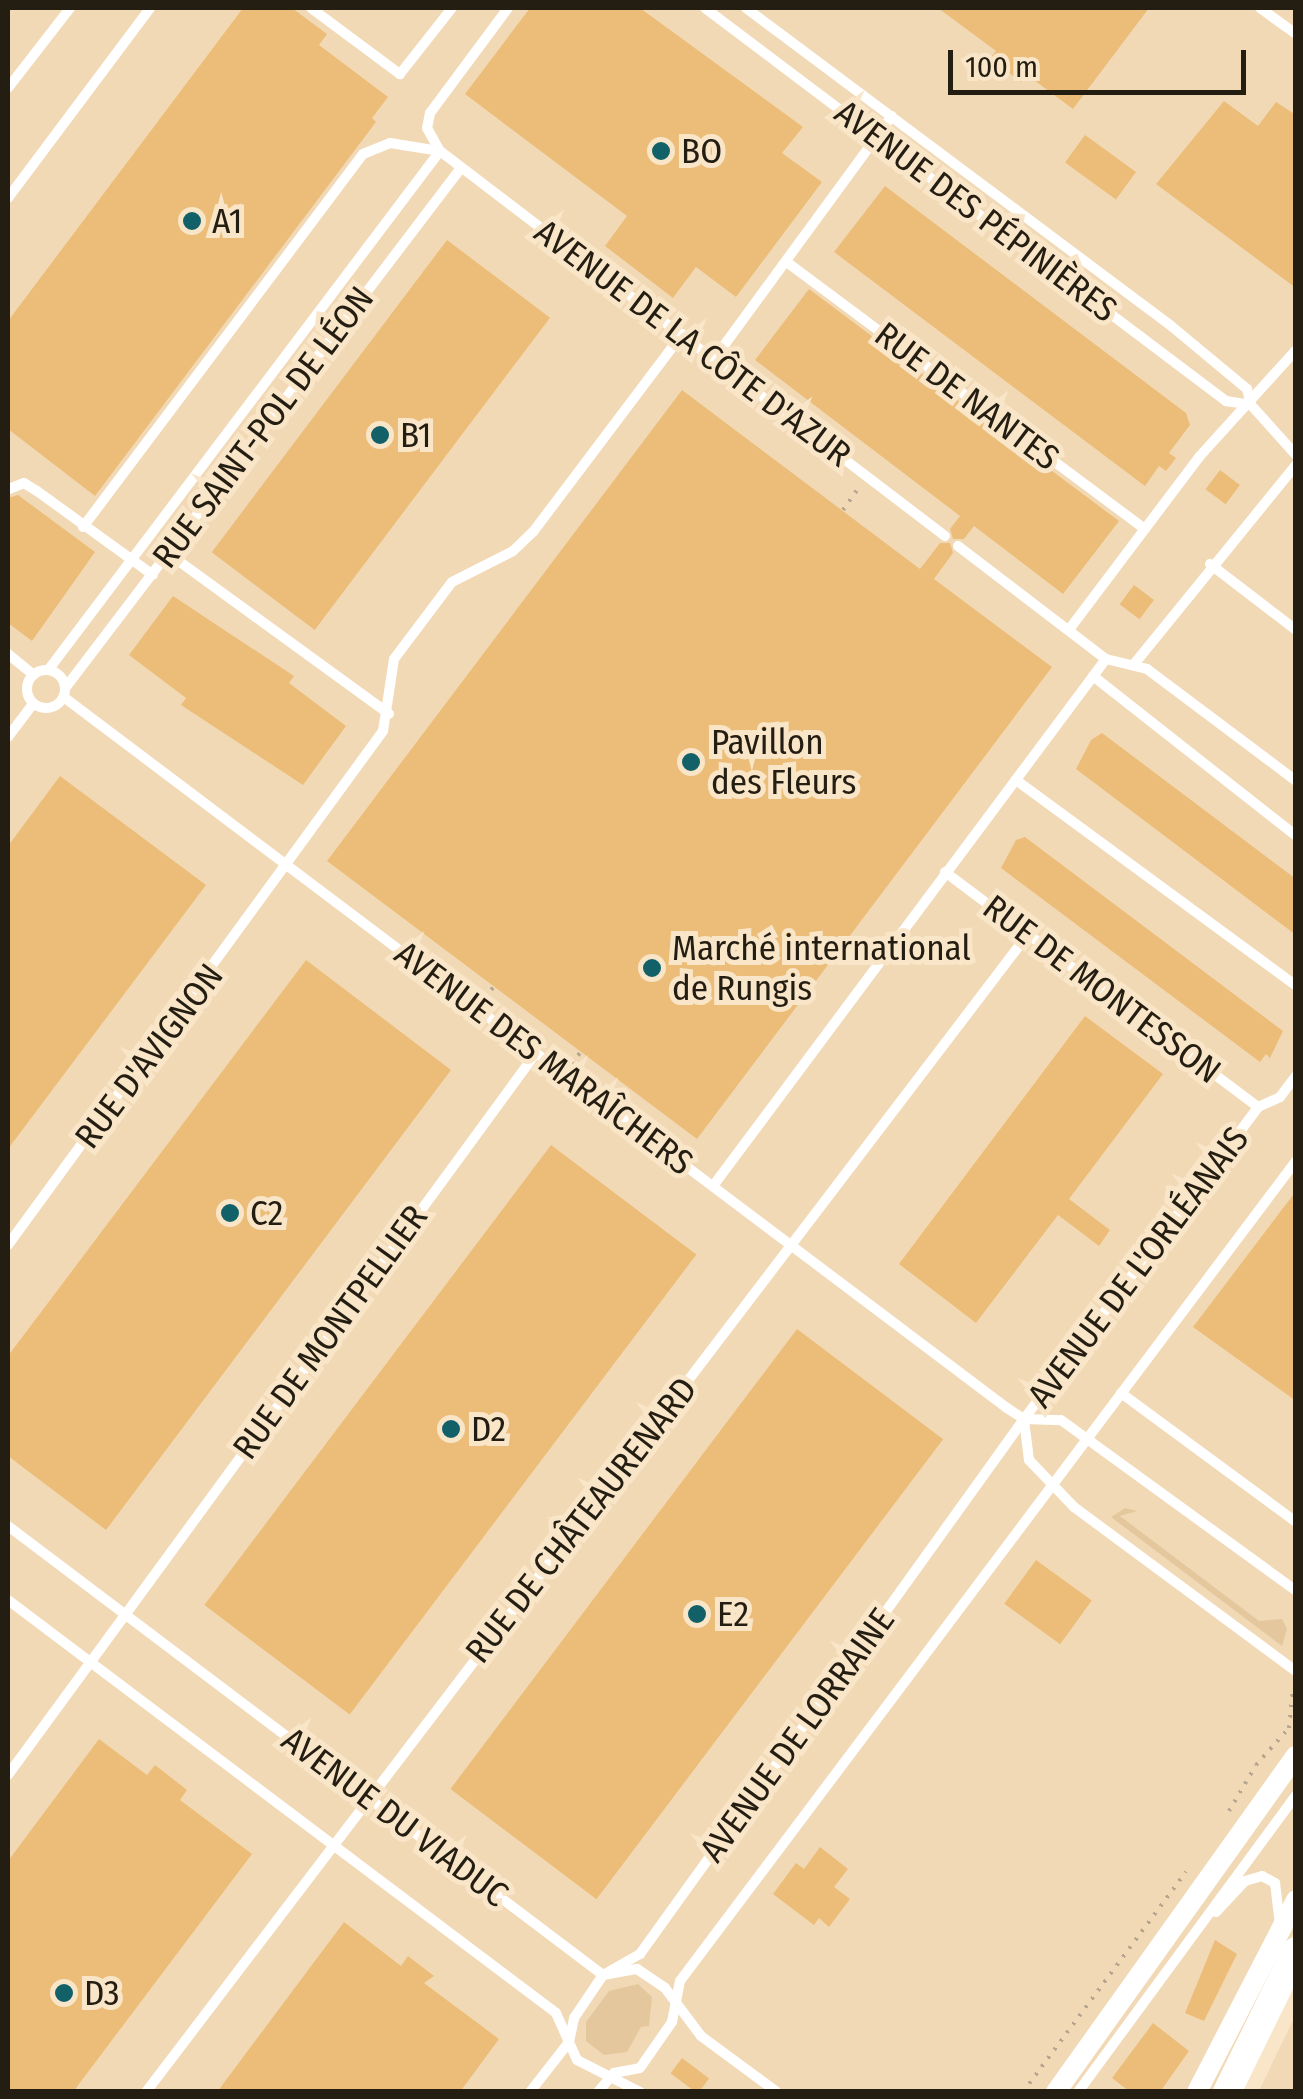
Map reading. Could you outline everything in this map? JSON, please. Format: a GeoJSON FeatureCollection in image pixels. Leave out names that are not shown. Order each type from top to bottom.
{"type":"FeatureCollection","features":[{"type":"Feature","properties":{"kind":"main road"},"geometry":{"type":"LineString","coordinates":[[1227,2092],[1288,1942]]}},
{"type":"Feature","properties":{"kind":"street"},"geometry":{"type":"LineString","coordinates":[[1056,2092],[1296,1756]]}},
{"type":"Feature","properties":{"kind":"street"},"geometry":{"type":"LineString","coordinates":[[1197,2092],[1288,1942],[1296,1900]]}},
{"type":"Feature","properties":{"kind":"lane"},"geometry":{"type":"LineString","coordinates":[[8,88],[70,8]]}},
{"type":"Feature","properties":{"kind":"lane"},"geometry":{"type":"LineString","coordinates":[[8,198],[150,8]]}},
{"type":"Feature","properties":{"kind":"lane"},"geometry":{"type":"LineString","coordinates":[[311,8],[400,74],[452,8]]}},
{"type":"Feature","properties":{"kind":"lane"},"geometry":{"type":"LineString","coordinates":[[440,152],[426,128],[430,113],[508,8]]}},
{"type":"Feature","properties":{"kind":"lane","name":"AVENUE DES PÉPINIÈRES"},"geometry":{"type":"LineString","coordinates":[[705,8],[1226,401],[1251,405]]}},
{"type":"Feature","properties":{"kind":"lane","name":"AVENUE DES PÉPINIÈRES"},"geometry":{"type":"LineString","coordinates":[[746,8],[1170,325],[1247,388],[1251,405],[1296,455]]}},
{"type":"Feature","properties":{"kind":"lane"},"geometry":{"type":"LineString","coordinates":[[1260,8],[1296,34]]}},
{"type":"Feature","properties":{"kind":"lane"},"geometry":{"type":"LineString","coordinates":[[714,359],[892,116]]}},
{"type":"Feature","properties":{"kind":"lane"},"geometry":{"type":"LineString","coordinates":[[83,527],[363,154],[390,143],[440,152]]}},
{"type":"Feature","properties":{"kind":"lane","name":"AVENUE DE LA CÔTE D'AZUR"},"geometry":{"type":"LineString","coordinates":[[440,152],[945,536]]}},
{"type":"Feature","properties":{"kind":"lane","name":"RUE SAINT-POL DE LÉON"},"geometry":{"type":"LineString","coordinates":[[49,669],[440,152]]}},
{"type":"Feature","properties":{"kind":"lane","name":"RUE SAINT-POL DE LÉON"},"geometry":{"type":"LineString","coordinates":[[66,693],[461,168]]}},
{"type":"Feature","properties":{"kind":"lane","name":"RUE DE NANTES"},"geometry":{"type":"LineString","coordinates":[[788,263],[1146,529]]}},
{"type":"Feature","properties":{"kind":"lane"},"geometry":{"type":"LineString","coordinates":[[389,714],[392,662],[452,582],[514,550],[533,532],[682,334]]}},
{"type":"Feature","properties":{"kind":"lane"},"geometry":{"type":"LineString","coordinates":[[1071,627],[1199,457],[1251,405],[1296,350]]}},
{"type":"Feature","properties":{"kind":"lane"},"geometry":{"type":"LineString","coordinates":[[1136,663],[1210,564],[1296,465]]}},
{"type":"Feature","properties":{"kind":"lane"},"geometry":{"type":"LineString","coordinates":[[9,489],[24,482],[153,576]]}},
{"type":"Feature","properties":{"kind":"lane"},"geometry":{"type":"LineString","coordinates":[[958,546],[1071,627],[1106,659],[1136,663],[1296,781]]}},
{"type":"Feature","properties":{"kind":"lane"},"geometry":{"type":"LineString","coordinates":[[169,554],[389,714]]}},
{"type":"Feature","properties":{"kind":"lane"},"geometry":{"type":"LineString","coordinates":[[1210,564],[1296,630]]}},
{"type":"Feature","properties":{"kind":"lane"},"geometry":{"type":"LineString","coordinates":[[8,654],[34,675]]}},
{"type":"Feature","properties":{"kind":"lane"},"geometry":{"type":"LineString","coordinates":[[713,1186],[1106,659]]}},
{"type":"Feature","properties":{"kind":"lane"},"geometry":{"type":"LineString","coordinates":[[49,669],[66,693],[44,709],[32,704],[26,690],[34,675],[49,669]]}},
{"type":"Feature","properties":{"kind":"lane"},"geometry":{"type":"LineString","coordinates":[[1093,676],[1296,836]]}},
{"type":"Feature","properties":{"kind":"lane","name":"AVENUE DES MARAÎCHERS"},"geometry":{"type":"LineString","coordinates":[[66,693],[284,862],[1024,1419],[1062,1420],[1296,1591]]}},
{"type":"Feature","properties":{"kind":"lane"},"geometry":{"type":"LineString","coordinates":[[8,738],[32,704]]}},
{"type":"Feature","properties":{"kind":"lane","name":"RUE D'AVIGNON"},"geometry":{"type":"LineString","coordinates":[[8,1244],[264,901],[284,862],[383,731],[389,714]]}},
{"type":"Feature","properties":{"kind":"lane"},"geometry":{"type":"LineString","coordinates":[[1016,780],[1296,986]]}},
{"type":"Feature","properties":{"kind":"lane","name":"RUE DE MONTESSON"},"geometry":{"type":"LineString","coordinates":[[945,872],[1258,1107]]}},
{"type":"Feature","properties":{"kind":"lane","name":"RUE DE CHÂTEAURENARD"},"geometry":{"type":"LineString","coordinates":[[146,2092],[1028,934]]}},
{"type":"Feature","properties":{"kind":"lane","name":"RUE DE MONTPELLIER"},"geometry":{"type":"LineString","coordinates":[[8,1775],[123,1612],[536,1052]]}},
{"type":"Feature","properties":{"kind":"lane","name":"AVENUE DE L'ORLÉANAIS"},"geometry":{"type":"LineString","coordinates":[[1024,1419],[1258,1107],[1280,1097],[1296,1076]]}},
{"type":"Feature","properties":{"kind":"lane","name":"AVENUE DE LORRAINE"},"geometry":{"type":"LineString","coordinates":[[614,2073],[640,2068],[672,2022],[680,1982],[1090,1441],[1121,1392],[1296,1161]]}},
{"type":"Feature","properties":{"kind":"lane"},"geometry":{"type":"LineString","coordinates":[[1121,1392],[1296,1522]]}},
{"type":"Feature","properties":{"kind":"lane"},"geometry":{"type":"LineString","coordinates":[[1024,1419],[1029,1460],[1096,1525],[1296,1672]]}},
{"type":"Feature","properties":{"kind":"lane","name":"AVENUE DE LORRAINE"},"geometry":{"type":"LineString","coordinates":[[530,2092],[569,2042],[574,2018],[603,1975],[640,1954],[1024,1419]]}},
{"type":"Feature","properties":{"kind":"lane","name":"AVENUE DU VIADUC"},"geometry":{"type":"LineString","coordinates":[[8,1526],[603,1975]]}},
{"type":"Feature","properties":{"kind":"lane","name":"AVENUE DU VIADUC"},"geometry":{"type":"LineString","coordinates":[[8,1600],[556,2013],[586,2067],[614,2073],[640,2092]]}},
{"type":"Feature","properties":{"kind":"lane"},"geometry":{"type":"LineString","coordinates":[[1078,2092],[1296,1795]]}},
{"type":"Feature","properties":{"kind":"lane"},"geometry":{"type":"LineString","coordinates":[[1195,1934],[1245,1881],[1262,1876],[1275,1883],[1288,1942]]}},
{"type":"Feature","properties":{"kind":"lane"},"geometry":{"type":"LineString","coordinates":[[603,1975],[638,1969],[665,1988],[673,2005],[701,2036],[778,2092]]}},
{"type":"Feature","properties":{"kind":"lane"},"geometry":{"type":"LineString","coordinates":[[598,2092],[614,2073]]}},
{"type":"Feature","properties":{"kind":"path"},"geometry":{"type":"LineString","coordinates":[[842,510],[868,474]]}},
{"type":"Feature","properties":{"kind":"path"},"geometry":{"type":"LineString","coordinates":[[1226,1818],[1256,1764],[1289,1728],[1296,1683]]}},
{"type":"Feature","properties":{"kind":"path"},"geometry":{"type":"LineString","coordinates":[[1023,2092],[1192,1865]]}},
{"type":"Feature","properties":{"kind":"shaded area","name":"Marché international de Rungis"},"geometry":{"type":"Polygon","coordinates":[[[8,8],[1295,8],[1296,1928],[1215,2091],[8,2092],[8,8]]]}},
{"type":"Feature","properties":{"kind":"shaded area"},"geometry":{"type":"Polygon","coordinates":[[[1125,1508],[1137,1511],[1120,1516],[1259,1621],[1282,1619],[1287,1629],[1282,1646],[1111,1517],[1125,1508]]]}},
{"type":"Feature","properties":{"kind":"shaded area"},"geometry":{"type":"Polygon","coordinates":[[[638,1984],[652,1997],[649,2026],[641,2027],[627,2052],[604,2055],[586,2041],[586,2022],[609,1991],[638,1984]]]}},
{"type":"Feature","properties":{"kind":"shaded area"},"geometry":{"type":"Polygon","coordinates":[[[1295,2016],[1295,2091],[1259,2091],[1295,2016]]]}},
{"type":"Feature","properties":{"kind":"building","name":"A1"},"geometry":{"type":"Polygon","coordinates":[[[243,8],[292,8],[327,34],[319,45],[388,97],[372,118],[376,122],[95,496],[8,429],[8,321],[243,8]]]}},
{"type":"Feature","properties":{"kind":"building","name":"BO"},"geometry":{"type":"Polygon","coordinates":[[[530,8],[640,8],[803,127],[782,153],[822,182],[736,297],[696,267],[673,298],[605,246],[627,216],[465,94],[530,8]]]}},
{"type":"Feature","properties":{"kind":"building"},"geometry":{"type":"Polygon","coordinates":[[[938,8],[1149,8],[1073,109],[1027,75],[1021,82],[990,58],[996,51],[938,8]]]}},
{"type":"Feature","properties":{"kind":"building"},"geometry":{"type":"Polygon","coordinates":[[[1224,101],[1258,126],[1276,102],[1296,115],[1296,288],[1156,184],[1224,101]]]}},
{"type":"Feature","properties":{"kind":"building"},"geometry":{"type":"Polygon","coordinates":[[[1085,135],[1136,172],[1116,200],[1065,163],[1085,135]]]}},
{"type":"Feature","properties":{"kind":"building"},"geometry":{"type":"Polygon","coordinates":[[[885,186],[1186,413],[1190,425],[1169,453],[1176,458],[1166,471],[1159,466],[1145,486],[834,252],[885,186]]]}},
{"type":"Feature","properties":{"kind":"building","name":"B1"},"geometry":{"type":"Polygon","coordinates":[[[447,240],[550,318],[315,630],[212,552],[447,240]]]}},
{"type":"Feature","properties":{"kind":"building"},"geometry":{"type":"Polygon","coordinates":[[[809,289],[1119,521],[1063,594],[974,526],[964,539],[953,539],[950,529],[960,516],[755,360],[809,289]]]}},
{"type":"Feature","properties":{"kind":"building","name":"Pavillon des Fleurs"},"geometry":{"type":"Polygon","coordinates":[[[682,390],[920,569],[940,543],[950,543],[953,553],[934,579],[1052,667],[697,1139],[327,861],[682,390]]]}},
{"type":"Feature","properties":{"kind":"building"},"geometry":{"type":"Polygon","coordinates":[[[1220,470],[1240,485],[1226,504],[1206,489],[1220,470]]]}},
{"type":"Feature","properties":{"kind":"building"},"geometry":{"type":"Polygon","coordinates":[[[18,495],[95,552],[32,641],[8,623],[8,498],[18,495]]]}},
{"type":"Feature","properties":{"kind":"building"},"geometry":{"type":"Polygon","coordinates":[[[1134,585],[1154,600],[1140,619],[1120,604],[1134,585]]]}},
{"type":"Feature","properties":{"kind":"building"},"geometry":{"type":"Polygon","coordinates":[[[173,596],[294,676],[289,683],[346,726],[303,785],[181,705],[186,698],[129,655],[173,596]]]}},
{"type":"Feature","properties":{"kind":"building"},"geometry":{"type":"Polygon","coordinates":[[[1102,733],[1296,879],[1296,935],[1076,769],[1091,740],[1102,733]]]}},
{"type":"Feature","properties":{"kind":"building"},"geometry":{"type":"Polygon","coordinates":[[[60,776],[206,885],[8,1149],[8,846],[60,776]]]}},
{"type":"Feature","properties":{"kind":"building"},"geometry":{"type":"Polygon","coordinates":[[[1025,837],[1283,1031],[1270,1058],[1266,1054],[1260,1062],[1001,868],[1016,840],[1025,837]]]}},
{"type":"Feature","properties":{"kind":"building","name":"C2"},"geometry":{"type":"Polygon","coordinates":[[[306,960],[451,1070],[106,1530],[8,1456],[8,1356],[306,960]]]}},
{"type":"Feature","properties":{"kind":"building"},"geometry":{"type":"Polygon","coordinates":[[[1085,1016],[1163,1074],[1069,1199],[1110,1230],[1099,1246],[1058,1215],[976,1323],[899,1264],[1085,1016]]]}},
{"type":"Feature","properties":{"kind":"building","name":"D2"},"geometry":{"type":"Polygon","coordinates":[[[551,1145],[696,1255],[350,1715],[204,1605],[551,1145]]]}},
{"type":"Feature","properties":{"kind":"building"},"geometry":{"type":"Polygon","coordinates":[[[1296,1191],[1296,1401],[1193,1327],[1296,1191]]]}},
{"type":"Feature","properties":{"kind":"building","name":"E2"},"geometry":{"type":"Polygon","coordinates":[[[797,1329],[943,1439],[597,1899],[450,1789],[797,1329]]]}},
{"type":"Feature","properties":{"kind":"building"},"geometry":{"type":"Polygon","coordinates":[[[1036,1560],[1092,1601],[1060,1644],[1004,1604],[1036,1560]]]}},
{"type":"Feature","properties":{"kind":"building","name":"D3"},"geometry":{"type":"Polygon","coordinates":[[[99,1739],[147,1775],[155,1765],[187,1790],[180,1800],[252,1854],[73,2092],[8,2092],[8,1861],[99,1739]]]}},
{"type":"Feature","properties":{"kind":"building"},"geometry":{"type":"Polygon","coordinates":[[[820,1847],[848,1869],[834,1887],[850,1899],[829,1927],[819,1918],[814,1925],[773,1894],[796,1863],[804,1869],[820,1847]]]}},
{"type":"Feature","properties":{"kind":"building"},"geometry":{"type":"Polygon","coordinates":[[[344,1922],[401,1966],[408,1956],[434,1976],[424,1983],[499,2039],[460,2092],[217,2092],[344,1922]]]}},
{"type":"Feature","properties":{"kind":"building"},"geometry":{"type":"Polygon","coordinates":[[[1215,1940],[1237,1954],[1204,2021],[1185,2013],[1215,1940]]]}},
{"type":"Feature","properties":{"kind":"building"},"geometry":{"type":"Polygon","coordinates":[[[1153,2023],[1189,2051],[1160,2092],[1130,2092],[1112,2078],[1153,2023]]]}},
{"type":"Feature","properties":{"kind":"building"},"geometry":{"type":"Polygon","coordinates":[[[682,2058],[709,2078],[696,2092],[671,2073],[682,2058]]]}},
{"type":"Feature","properties":{"kind":"place","name":"BO"},"geometry":{"type":"Point","coordinates":[661,151]}},
{"type":"Feature","properties":{"kind":"place","name":"A1"},"geometry":{"type":"Point","coordinates":[192,221]}},
{"type":"Feature","properties":{"kind":"place","name":"B1"},"geometry":{"type":"Point","coordinates":[380,435]}},
{"type":"Feature","properties":{"kind":"place","name":"Pavillon des Fleurs"},"geometry":{"type":"Point","coordinates":[691,762]}},
{"type":"Feature","properties":{"kind":"place","name":"Marché international de Rungis"},"geometry":{"type":"Point","coordinates":[652,968]}},
{"type":"Feature","properties":{"kind":"place","name":"C2"},"geometry":{"type":"Point","coordinates":[230,1213]}},
{"type":"Feature","properties":{"kind":"place","name":"D2"},"geometry":{"type":"Point","coordinates":[451,1429]}},
{"type":"Feature","properties":{"kind":"place","name":"E2"},"geometry":{"type":"Point","coordinates":[697,1614]}},
{"type":"Feature","properties":{"kind":"place","name":"D3"},"geometry":{"type":"Point","coordinates":[64,1993]}}]}
